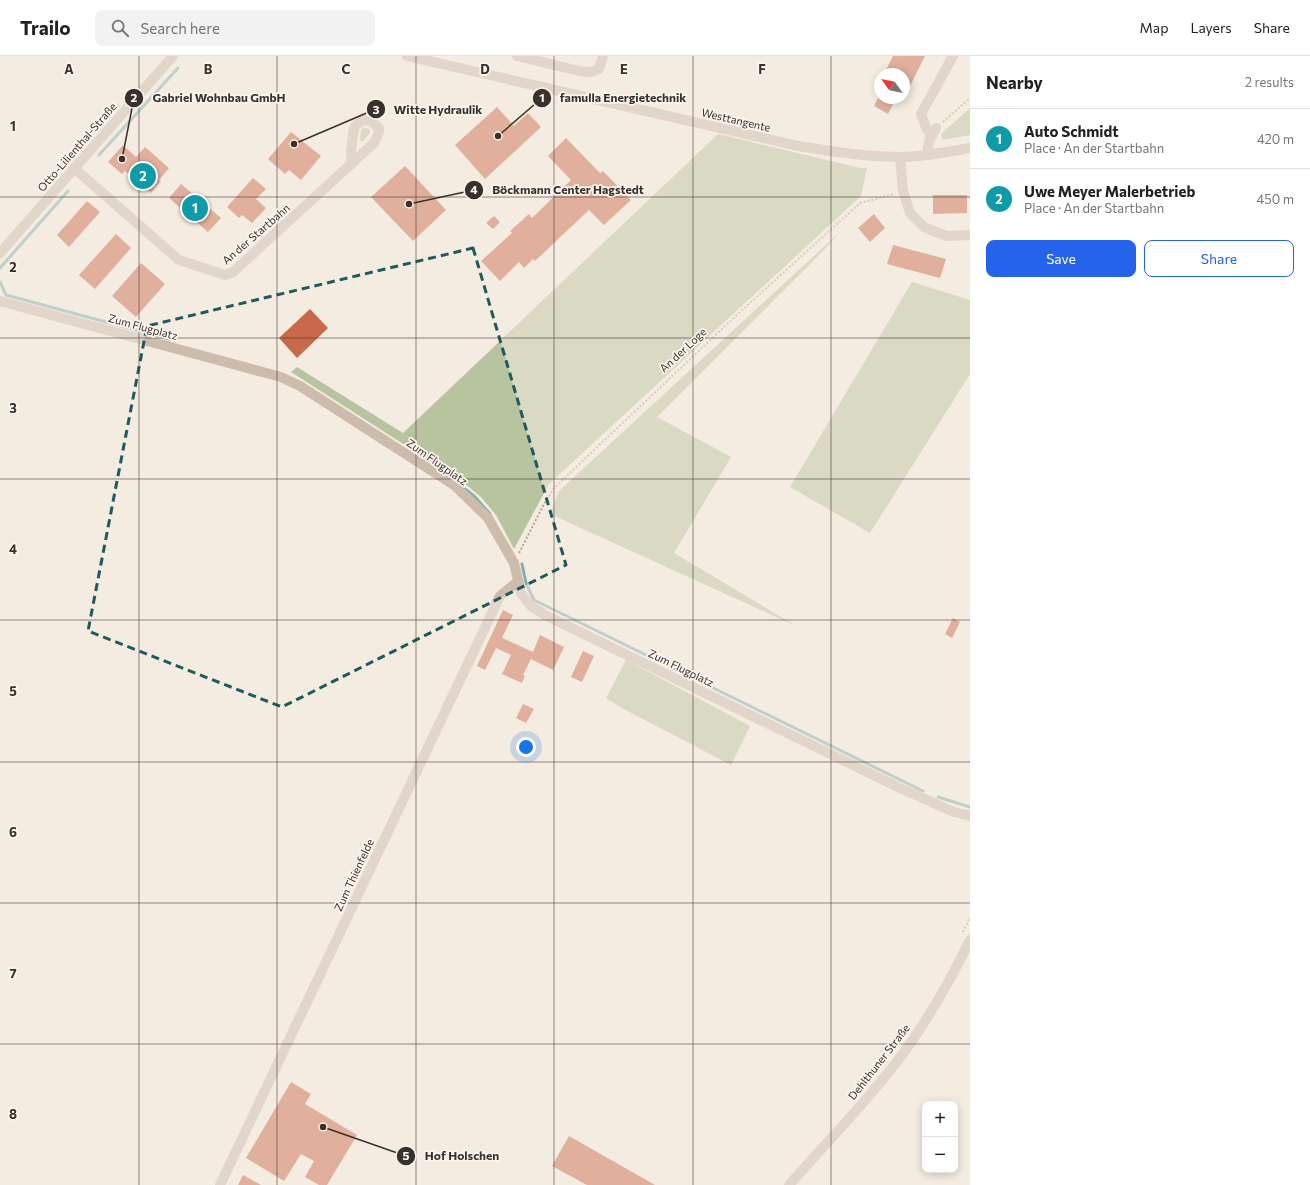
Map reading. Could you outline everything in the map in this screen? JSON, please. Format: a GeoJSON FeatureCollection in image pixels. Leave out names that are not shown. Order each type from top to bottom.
{"type":"FeatureCollection","features":[{"type":"Feature","properties":{"kind":"street","name":"Otto-Lilienthal-Straße"},"geometry":{"type":"LineString","coordinates":[[0,253],[173,56]]}},
{"type":"Feature","properties":{"kind":"street","name":"Westtangente"},"geometry":{"type":"LineString","coordinates":[[407,56],[798,146],[856,154],[900,157],[927,155],[970,148]]}},
{"type":"Feature","properties":{"kind":"street"},"geometry":{"type":"LineString","coordinates":[[517,56],[579,71],[594,72],[599,69],[603,56]]}},
{"type":"Feature","properties":{"kind":"street"},"geometry":{"type":"LineString","coordinates":[[927,155],[929,141],[934,132],[927,130],[921,114],[953,56]]}},
{"type":"Feature","properties":{"kind":"street"},"geometry":{"type":"LineString","coordinates":[[900,157],[903,191],[910,213],[924,227],[946,236],[970,235]]}},
{"type":"Feature","properties":{"kind":"street","name":"An der Startbahn"},"geometry":{"type":"LineString","coordinates":[[74,168],[179,260],[225,275],[233,272],[352,164]]}},
{"type":"Feature","properties":{"kind":"street","name":"Zum Flugplatz"},"geometry":{"type":"LineString","coordinates":[[0,300],[281,377],[300,386],[454,485],[488,518],[514,563],[517,582],[521,593],[531,606],[545,615],[900,788],[954,812],[970,816]]}},
{"type":"Feature","properties":{"kind":"street","name":"Zum Thienfelde"},"geometry":{"type":"LineString","coordinates":[[220,1185],[500,596],[517,582]]}},
{"type":"Feature","properties":{"kind":"street","name":"Dehlthuner Straße"},"geometry":{"type":"LineString","coordinates":[[789,1185],[857,1109],[905,1051],[938,1001],[965,939]]}},
{"type":"Feature","properties":{"kind":"path"},"geometry":{"type":"LineString","coordinates":[[934,132],[970,98]]}},
{"type":"Feature","properties":{"kind":"path","name":"An der Loge"},"geometry":{"type":"LineString","coordinates":[[514,563],[544,504],[559,483],[735,317],[860,203],[903,191]]}},
{"type":"Feature","properties":{"kind":"path"},"geometry":{"type":"LineString","coordinates":[[965,939],[970,917]]}},
{"type":"Feature","properties":{"kind":"highlighted area"},"geometry":{"type":"Polygon","coordinates":[[[473,248],[566,565],[282,707],[88,631],[147,326],[473,248]]]}},
{"type":"Feature","properties":{"kind":"green space"},"geometry":{"type":"Polygon","coordinates":[[[970,108],[970,135],[943,140],[941,134],[970,108]]]}},
{"type":"Feature","properties":{"kind":"green space"},"geometry":{"type":"Polygon","coordinates":[[[364,127],[370,130],[370,133],[362,142],[360,140],[361,130],[364,127]]]}},
{"type":"Feature","properties":{"kind":"green space"},"geometry":{"type":"Polygon","coordinates":[[[718,134],[860,168],[867,168],[861,196],[549,484],[514,549],[496,515],[481,497],[464,483],[291,372],[297,367],[403,433],[718,134]]]}},
{"type":"Feature","properties":{"kind":"green space"},"geometry":{"type":"Polygon","coordinates":[[[841,231],[819,255],[657,417],[731,457],[674,553],[796,626],[550,514],[559,491],[841,231]]]}},
{"type":"Feature","properties":{"kind":"green space"},"geometry":{"type":"Polygon","coordinates":[[[912,282],[970,300],[970,374],[870,533],[790,487],[912,282]]]}},
{"type":"Feature","properties":{"kind":"green space"},"geometry":{"type":"Polygon","coordinates":[[[626,660],[750,726],[731,765],[622,708],[606,698],[626,660]]]}},
{"type":"Feature","properties":{"kind":"building"},"geometry":{"type":"Polygon","coordinates":[[[893,56],[925,56],[910,86],[910,68],[887,68],[893,56]]]}},
{"type":"Feature","properties":{"kind":"building"},"geometry":{"type":"Polygon","coordinates":[[[875,104],[893,104],[888,114],[874,106],[875,104]]]}},
{"type":"Feature","properties":{"kind":"building"},"geometry":{"type":"Polygon","coordinates":[[[497,107],[514,126],[528,113],[541,127],[485,179],[455,145],[497,107]]]}},
{"type":"Feature","properties":{"kind":"building"},"geometry":{"type":"Polygon","coordinates":[[[291,132],[321,156],[301,180],[289,170],[285,174],[268,159],[291,132]]]}},
{"type":"Feature","properties":{"kind":"building"},"geometry":{"type":"Polygon","coordinates":[[[566,138],[600,173],[603,171],[631,200],[604,225],[589,210],[535,261],[533,259],[524,268],[519,262],[500,281],[481,261],[512,233],[510,231],[529,214],[532,218],[571,180],[548,156],[566,138]]]}},
{"type":"Feature","properties":{"kind":"building"},"geometry":{"type":"Polygon","coordinates":[[[123,145],[136,157],[145,147],[169,168],[151,193],[125,171],[122,174],[108,162],[123,145]]]}},
{"type":"Feature","properties":{"kind":"building"},"geometry":{"type":"Polygon","coordinates":[[[405,166],[446,210],[413,241],[371,197],[405,166]]]}},
{"type":"Feature","properties":{"kind":"building"},"geometry":{"type":"Polygon","coordinates":[[[253,178],[266,189],[256,199],[266,208],[252,223],[242,215],[239,218],[227,207],[253,178]]]}},
{"type":"Feature","properties":{"kind":"building"},"geometry":{"type":"Polygon","coordinates":[[[181,184],[221,218],[208,232],[169,198],[181,184]]]}},
{"type":"Feature","properties":{"kind":"building"},"geometry":{"type":"Polygon","coordinates":[[[933,195],[967,195],[967,213],[933,214],[933,195]]]}},
{"type":"Feature","properties":{"kind":"building"},"geometry":{"type":"Polygon","coordinates":[[[87,201],[100,212],[69,247],[57,235],[87,201]]]}},
{"type":"Feature","properties":{"kind":"building"},"geometry":{"type":"Polygon","coordinates":[[[874,214],[885,228],[870,242],[858,228],[874,214]]]}},
{"type":"Feature","properties":{"kind":"building"},"geometry":{"type":"Polygon","coordinates":[[[494,216],[500,222],[493,229],[486,223],[494,216]]]}},
{"type":"Feature","properties":{"kind":"building"},"geometry":{"type":"Polygon","coordinates":[[[116,234],[131,248],[95,289],[79,275],[116,234]]]}},
{"type":"Feature","properties":{"kind":"building"},"geometry":{"type":"Polygon","coordinates":[[[893,245],[946,259],[940,278],[887,264],[893,245]]]}},
{"type":"Feature","properties":{"kind":"building"},"geometry":{"type":"Polygon","coordinates":[[[141,263],[165,284],[136,317],[112,296],[141,263]]]}},
{"type":"Feature","properties":{"kind":"building"},"geometry":{"type":"Polygon","coordinates":[[[310,309],[328,328],[297,358],[279,338],[310,309]]]}},
{"type":"Feature","properties":{"kind":"building"},"geometry":{"type":"Polygon","coordinates":[[[503,610],[513,615],[502,638],[533,652],[540,635],[564,647],[553,670],[531,659],[523,675],[525,676],[522,683],[502,674],[511,655],[496,648],[485,670],[477,666],[503,610]]]}},
{"type":"Feature","properties":{"kind":"building"},"geometry":{"type":"Polygon","coordinates":[[[953,618],[960,622],[952,638],[945,634],[953,618]]]}},
{"type":"Feature","properties":{"kind":"building"},"geometry":{"type":"Polygon","coordinates":[[[583,651],[594,656],[582,682],[571,677],[583,651]]]}},
{"type":"Feature","properties":{"kind":"building"},"geometry":{"type":"Polygon","coordinates":[[[523,704],[534,709],[526,723],[516,718],[523,704]]]}},
{"type":"Feature","properties":{"kind":"building"},"geometry":{"type":"Polygon","coordinates":[[[291,1082],[311,1094],[305,1104],[357,1135],[327,1185],[319,1185],[305,1177],[314,1161],[301,1154],[284,1181],[246,1158],[291,1082]]]}},
{"type":"Feature","properties":{"kind":"building"},"geometry":{"type":"Polygon","coordinates":[[[569,1136],[655,1185],[587,1185],[552,1166],[569,1136]]]}},
{"type":"Feature","properties":{"kind":"building"},"geometry":{"type":"Polygon","coordinates":[[[243,1175],[261,1185],[238,1185],[243,1175]]]}},
{"type":"Feature","properties":{"kind":"waterway"},"geometry":{"type":"LineString","coordinates":[[99,155],[178,68]]}},
{"type":"Feature","properties":{"kind":"waterway"},"geometry":{"type":"LineString","coordinates":[[0,268],[68,191]]}},
{"type":"Feature","properties":{"kind":"waterway"},"geometry":{"type":"LineString","coordinates":[[0,282],[6,295],[169,339]]}},
{"type":"Feature","properties":{"kind":"waterway"},"geometry":{"type":"LineString","coordinates":[[465,489],[474,496],[490,514]]}},
{"type":"Feature","properties":{"kind":"waterway"},"geometry":{"type":"LineString","coordinates":[[522,564],[526,583],[534,600],[923,791]]}},
{"type":"Feature","properties":{"kind":"waterway"},"geometry":{"type":"LineString","coordinates":[[938,797],[970,807]]}},
{"type":"Feature","properties":{"kind":"place","name":"famulla Energietechnik"},"geometry":{"type":"Point","coordinates":[498,136]}},
{"type":"Feature","properties":{"kind":"place","name":"Witte Hydraulik"},"geometry":{"type":"Point","coordinates":[294,144]}},
{"type":"Feature","properties":{"kind":"place","name":"Gabriel Wohnbau GmbH"},"geometry":{"type":"Point","coordinates":[122,159]}},
{"type":"Feature","properties":{"kind":"place","name":"Uwe Meyer Malerbetrieb"},"geometry":{"type":"Point","coordinates":[143,176]}},
{"type":"Feature","properties":{"kind":"place","name":"Böckmann Center Hagstedt"},"geometry":{"type":"Point","coordinates":[409,204]}},
{"type":"Feature","properties":{"kind":"place","name":"Auto Schmidt"},"geometry":{"type":"Point","coordinates":[195,208]}},
{"type":"Feature","properties":{"kind":"place","name":"Hof Holschen"},"geometry":{"type":"Point","coordinates":[323,1127]}}]}
